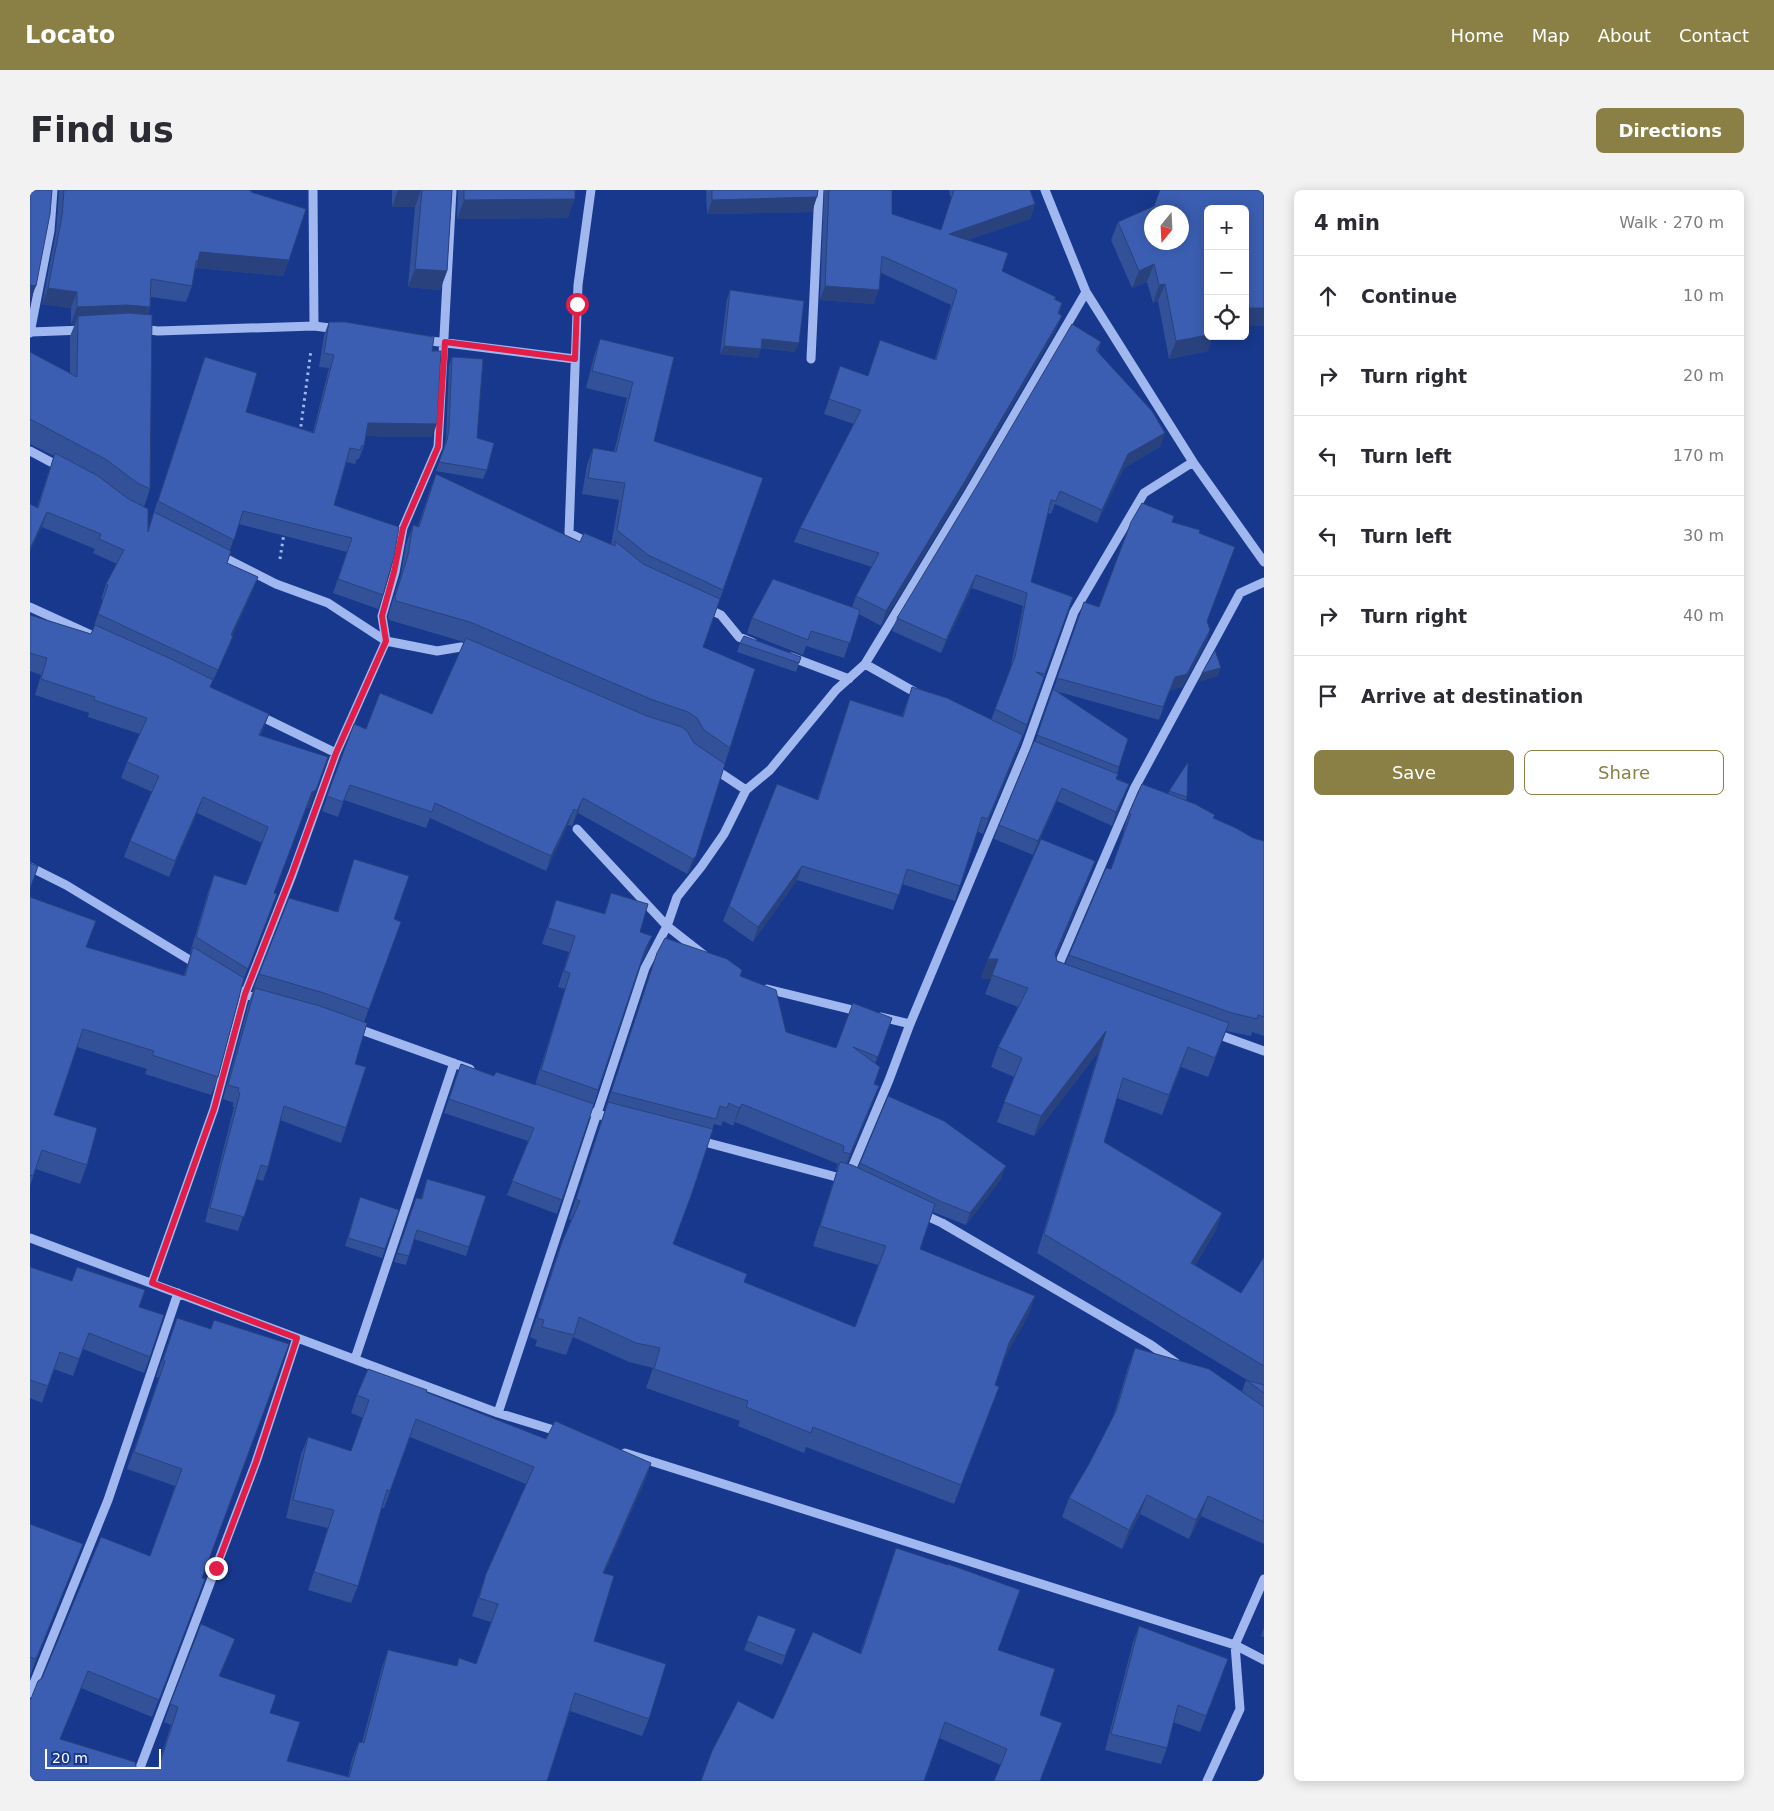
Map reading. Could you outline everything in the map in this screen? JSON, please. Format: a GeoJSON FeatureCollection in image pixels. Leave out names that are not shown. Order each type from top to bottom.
{"type":"FeatureCollection","features":[{"type":"Feature","properties":{"kind":"street"},"geometry":{"type":"LineString","coordinates":[[53,190],[50,231],[31,333],[91,329]]}},
{"type":"Feature","properties":{"kind":"street"},"geometry":{"type":"LineString","coordinates":[[313,190],[314,326]]}},
{"type":"Feature","properties":{"kind":"street"},"geometry":{"type":"LineString","coordinates":[[152,1283],[214,1109],[245,994],[292,874],[336,753],[386,641],[382,616],[403,528],[438,447],[452,190]]}},
{"type":"Feature","properties":{"kind":"street"},"geometry":{"type":"LineString","coordinates":[[591,190],[578,285],[568,533],[600,548]]}},
{"type":"Feature","properties":{"kind":"street"},"geometry":{"type":"LineString","coordinates":[[811,359],[819,190]]}},
{"type":"Feature","properties":{"kind":"street"},"geometry":{"type":"LineString","coordinates":[[1046,190],[1086,292],[1193,462],[1264,562]]}},
{"type":"Feature","properties":{"kind":"street"},"geometry":{"type":"LineString","coordinates":[[498,1413],[645,968],[667,926],[677,897],[724,834],[746,790],[770,770],[836,690],[865,664],[968,494],[1086,292]]}},
{"type":"Feature","properties":{"kind":"street"},"geometry":{"type":"LineString","coordinates":[[130,329],[158,331],[314,326],[352,331]]}},
{"type":"Feature","properties":{"kind":"street"},"geometry":{"type":"LineString","coordinates":[[417,339],[575,359]]}},
{"type":"Feature","properties":{"kind":"street"},"geometry":{"type":"LineString","coordinates":[[30,451],[71,473]]}},
{"type":"Feature","properties":{"kind":"street"},"geometry":{"type":"LineString","coordinates":[[683,1137],[851,1181],[910,1024],[1031,749],[1074,612],[1144,493],[1193,462]]}},
{"type":"Feature","properties":{"kind":"street"},"geometry":{"type":"LineString","coordinates":[[210,550],[276,584],[328,603],[386,641],[437,651],[461,648],[481,655]]}},
{"type":"Feature","properties":{"kind":"street"},"geometry":{"type":"LineString","coordinates":[[1063,979],[1054,976],[1138,792],[1240,593],[1264,582]]}},
{"type":"Feature","properties":{"kind":"street"},"geometry":{"type":"LineString","coordinates":[[696,604],[721,615],[739,637],[758,644]]}},
{"type":"Feature","properties":{"kind":"street"},"geometry":{"type":"LineString","coordinates":[[30,607],[106,642]]}},
{"type":"Feature","properties":{"kind":"street"},"geometry":{"type":"LineString","coordinates":[[785,654],[849,678]]}},
{"type":"Feature","properties":{"kind":"street"},"geometry":{"type":"LineString","coordinates":[[865,664],[928,700]]}},
{"type":"Feature","properties":{"kind":"street"},"geometry":{"type":"LineString","coordinates":[[246,709],[336,753]]}},
{"type":"Feature","properties":{"kind":"street"},"geometry":{"type":"LineString","coordinates":[[1017,743],[1031,749]]}},
{"type":"Feature","properties":{"kind":"street"},"geometry":{"type":"LineString","coordinates":[[707,763],[746,790]]}},
{"type":"Feature","properties":{"kind":"street"},"geometry":{"type":"LineString","coordinates":[[1125,786],[1138,792]]}},
{"type":"Feature","properties":{"kind":"street"},"geometry":{"type":"LineString","coordinates":[[578,828],[667,926],[714,963]]}},
{"type":"Feature","properties":{"kind":"street"},"geometry":{"type":"LineString","coordinates":[[30,867],[66,885],[203,968]]}},
{"type":"Feature","properties":{"kind":"street"},"geometry":{"type":"LineString","coordinates":[[220,978],[245,994],[272,1001]]}},
{"type":"Feature","properties":{"kind":"street"},"geometry":{"type":"LineString","coordinates":[[756,987],[910,1024]]}},
{"type":"Feature","properties":{"kind":"street"},"geometry":{"type":"LineString","coordinates":[[344,1024],[481,1073]]}},
{"type":"Feature","properties":{"kind":"street"},"geometry":{"type":"LineString","coordinates":[[1209,1031],[1264,1051]]}},
{"type":"Feature","properties":{"kind":"street"},"geometry":{"type":"LineString","coordinates":[[355,1360],[454,1063]]}},
{"type":"Feature","properties":{"kind":"street"},"geometry":{"type":"LineString","coordinates":[[570,1105],[625,1122]]}},
{"type":"Feature","properties":{"kind":"street"},"geometry":{"type":"LineString","coordinates":[[908,1207],[950,1228],[1151,1346],[1181,1367]]}},
{"type":"Feature","properties":{"kind":"street"},"geometry":{"type":"LineString","coordinates":[[30,1238],[498,1413],[574,1437]]}},
{"type":"Feature","properties":{"kind":"street"},"geometry":{"type":"LineString","coordinates":[[30,1693],[108,1500],[178,1293]]}},
{"type":"Feature","properties":{"kind":"street"},"geometry":{"type":"LineString","coordinates":[[135,1781],[256,1462],[297,1338]]}},
{"type":"Feature","properties":{"kind":"street"},"geometry":{"type":"LineString","coordinates":[[611,1448],[1234,1645],[1264,1660]]}},
{"type":"Feature","properties":{"kind":"street"},"geometry":{"type":"LineString","coordinates":[[1207,1781],[1240,1709],[1234,1645],[1264,1580]]}},
{"type":"Feature","properties":{"kind":"path"},"geometry":{"type":"LineString","coordinates":[[299,440],[314,326]]}},
{"type":"Feature","properties":{"kind":"path"},"geometry":{"type":"LineString","coordinates":[[276,584],[285,526]]}},
{"type":"Feature","properties":{"kind":"building"},"geometry":{"type":"Polygon","coordinates":[[[30,190],[52,190],[50,214],[36,286],[30,285],[30,190]]]}},
{"type":"Feature","properties":{"kind":"building"},"geometry":{"type":"Polygon","coordinates":[[[64,190],[251,190],[251,192],[306,209],[289,260],[200,252],[198,261],[196,261],[192,286],[151,279],[150,307],[127,305],[77,307],[77,292],[48,288],[62,216],[64,190]]]}},
{"type":"Feature","properties":{"kind":"building"},"geometry":{"type":"Polygon","coordinates":[[[422,190],[452,190],[447,271],[415,269],[422,190]]]}},
{"type":"Feature","properties":{"kind":"building"},"geometry":{"type":"Polygon","coordinates":[[[464,190],[575,190],[575,199],[464,200],[464,190]]]}},
{"type":"Feature","properties":{"kind":"building"},"geometry":{"type":"Polygon","coordinates":[[[712,190],[818,190],[817,197],[712,200],[712,190]]]}},
{"type":"Feature","properties":{"kind":"building"},"geometry":{"type":"Polygon","coordinates":[[[829,190],[892,190],[892,214],[941,230],[954,190],[1030,190],[1035,204],[949,234],[1008,253],[1002,271],[1056,297],[1054,299],[1062,303],[1058,313],[1062,316],[886,611],[856,596],[879,553],[800,528],[861,410],[829,399],[840,366],[868,376],[880,340],[936,360],[957,290],[882,256],[879,290],[825,286],[829,190]]]}},
{"type":"Feature","properties":{"kind":"building"},"geometry":{"type":"Polygon","coordinates":[[[1160,190],[1264,190],[1264,308],[1249,308],[1249,205],[1204,205],[1204,336],[1176,341],[1165,284],[1159,285],[1154,264],[1139,271],[1118,222],[1144,210],[1144,250],[1189,250],[1189,205],[1154,205],[1160,190]]]}},
{"type":"Feature","properties":{"kind":"building"},"geometry":{"type":"Polygon","coordinates":[[[730,290],[804,301],[799,343],[762,339],[761,349],[724,346],[730,290]]]}},
{"type":"Feature","properties":{"kind":"building"},"geometry":{"type":"Polygon","coordinates":[[[129,313],[152,315],[150,489],[136,482],[107,460],[30,419],[30,352],[77,377],[78,316],[129,313]]]}},
{"type":"Feature","properties":{"kind":"building"},"geometry":{"type":"Polygon","coordinates":[[[329,322],[345,322],[434,337],[432,351],[441,351],[437,424],[368,423],[364,446],[362,445],[360,450],[350,448],[334,505],[399,527],[394,557],[383,595],[338,579],[352,538],[243,511],[234,540],[158,501],[205,357],[257,373],[246,412],[314,433],[334,355],[324,353],[329,322]]]}},
{"type":"Feature","properties":{"kind":"building"},"geometry":{"type":"Polygon","coordinates":[[[1072,324],[1101,342],[1096,350],[1152,411],[1165,433],[1128,454],[1102,510],[1060,491],[1056,501],[1051,500],[1031,582],[1073,597],[1045,674],[1036,672],[1044,677],[1027,725],[995,709],[1015,657],[1027,593],[976,575],[946,640],[897,618],[1072,324]]]}},
{"type":"Feature","properties":{"kind":"building"},"geometry":{"type":"Polygon","coordinates":[[[600,339],[674,357],[654,441],[763,478],[723,590],[648,555],[617,530],[625,483],[588,478],[593,448],[616,452],[633,382],[592,371],[600,339]]]}},
{"type":"Feature","properties":{"kind":"building"},"geometry":{"type":"Polygon","coordinates":[[[452,357],[483,359],[477,438],[494,443],[487,470],[439,462],[449,429],[452,357]]]}},
{"type":"Feature","properties":{"kind":"building"},"geometry":{"type":"Polygon","coordinates":[[[55,453],[98,476],[127,498],[148,509],[148,532],[154,512],[231,551],[227,563],[258,577],[231,635],[233,636],[218,670],[98,614],[108,585],[106,584],[124,550],[99,539],[101,534],[47,512],[30,549],[30,504],[38,508],[55,453]]]}},
{"type":"Feature","properties":{"kind":"building"},"geometry":{"type":"Polygon","coordinates":[[[436,474],[580,542],[584,533],[615,546],[615,541],[643,564],[720,599],[703,647],[755,669],[730,748],[704,730],[697,718],[688,712],[653,700],[470,622],[396,601],[395,597],[408,555],[413,525],[419,527],[436,474]]]}},
{"type":"Feature","properties":{"kind":"building"},"geometry":{"type":"Polygon","coordinates":[[[1142,503],[1174,516],[1172,522],[1200,530],[1199,533],[1235,547],[1207,621],[1210,630],[1187,674],[1175,677],[1163,707],[1057,678],[1084,602],[1099,607],[1131,522],[1142,503]]]}},
{"type":"Feature","properties":{"kind":"building"},"geometry":{"type":"Polygon","coordinates":[[[773,579],[860,610],[850,643],[811,631],[808,640],[752,618],[773,579]]]}},
{"type":"Feature","properties":{"kind":"building"},"geometry":{"type":"Polygon","coordinates":[[[30,615],[91,634],[95,625],[169,658],[213,680],[210,687],[269,714],[259,735],[328,757],[316,790],[312,792],[274,893],[277,894],[248,969],[196,937],[214,875],[246,885],[268,827],[203,797],[175,861],[130,841],[159,776],[127,762],[147,718],[94,700],[95,697],[41,679],[47,658],[30,653],[30,615]]]}},
{"type":"Feature","properties":{"kind":"building"},"geometry":{"type":"Polygon","coordinates":[[[744,636],[801,657],[799,663],[740,643],[744,636]]]}},
{"type":"Feature","properties":{"kind":"building"},"geometry":{"type":"Polygon","coordinates":[[[466,638],[647,716],[682,727],[687,731],[694,743],[725,764],[696,856],[693,859],[583,798],[577,811],[574,809],[551,856],[435,803],[432,812],[350,785],[343,802],[327,796],[354,724],[366,729],[380,693],[432,714],[466,638]]]}},
{"type":"Feature","properties":{"kind":"building"},"geometry":{"type":"Polygon","coordinates":[[[1215,650],[1221,668],[1202,673],[1215,650]]]}},
{"type":"Feature","properties":{"kind":"building"},"geometry":{"type":"Polygon","coordinates":[[[912,687],[947,698],[1023,735],[988,819],[982,817],[960,886],[907,869],[899,895],[802,866],[758,927],[729,906],[777,784],[818,800],[850,700],[903,717],[912,687]]]}},
{"type":"Feature","properties":{"kind":"building"},"geometry":{"type":"Polygon","coordinates":[[[1053,689],[1128,739],[1119,767],[1037,735],[1053,689]]]}},
{"type":"Feature","properties":{"kind":"building"},"geometry":{"type":"Polygon","coordinates":[[[1034,741],[1118,774],[1116,779],[1129,784],[1116,812],[1062,788],[1038,841],[999,825],[1034,741]]]}},
{"type":"Feature","properties":{"kind":"building"},"geometry":{"type":"Polygon","coordinates":[[[1188,762],[1187,797],[1169,791],[1188,762]]]}},
{"type":"Feature","properties":{"kind":"building"},"geometry":{"type":"Polygon","coordinates":[[[1142,784],[1195,804],[1215,815],[1213,818],[1253,838],[1264,841],[1264,1017],[1258,1015],[1257,1019],[1232,1013],[1069,955],[1106,868],[1111,869],[1131,814],[1129,813],[1142,784]]]}},
{"type":"Feature","properties":{"kind":"building"},"geometry":{"type":"Polygon","coordinates":[[[1041,839],[1095,861],[1055,954],[1057,961],[1229,1023],[1215,1058],[1188,1047],[1169,1095],[1123,1078],[1104,1142],[1222,1213],[1191,1263],[1241,1293],[1264,1257],[1264,1366],[1044,1234],[1106,1031],[1041,1116],[1004,1102],[1022,1058],[998,1047],[1028,988],[992,975],[998,959],[988,959],[1041,839]]]}},
{"type":"Feature","properties":{"kind":"building"},"geometry":{"type":"Polygon","coordinates":[[[354,859],[409,876],[394,919],[401,922],[369,1009],[324,993],[259,974],[289,898],[338,912],[354,859]]]}},
{"type":"Feature","properties":{"kind":"building"},"geometry":{"type":"Polygon","coordinates":[[[30,863],[38,866],[30,889],[30,863]]]}},
{"type":"Feature","properties":{"kind":"building"},"geometry":{"type":"Polygon","coordinates":[[[611,893],[648,904],[640,932],[652,936],[645,950],[598,1090],[541,1070],[570,973],[564,971],[575,936],[548,928],[556,900],[605,914],[611,893]]]}},
{"type":"Feature","properties":{"kind":"building"},"geometry":{"type":"Polygon","coordinates":[[[30,897],[96,921],[86,947],[185,976],[193,947],[244,978],[218,1077],[152,1055],[154,1051],[83,1029],[54,1115],[97,1128],[87,1165],[42,1150],[33,1176],[30,1175],[30,897]]]}},
{"type":"Feature","properties":{"kind":"building"},"geometry":{"type":"Polygon","coordinates":[[[665,938],[727,959],[742,970],[740,976],[776,990],[786,1032],[836,1048],[853,1003],[892,1018],[878,1057],[853,1047],[880,1067],[874,1084],[879,1086],[850,1154],[843,1152],[844,1146],[742,1104],[739,1108],[729,1103],[727,1108],[720,1106],[716,1119],[611,1092],[657,953],[665,938]]]}},
{"type":"Feature","properties":{"kind":"building"},"geometry":{"type":"Polygon","coordinates":[[[255,988],[320,1006],[367,1023],[355,1064],[366,1067],[346,1128],[284,1106],[268,1167],[261,1165],[244,1217],[210,1208],[240,1093],[238,1092],[239,1088],[228,1085],[255,988]]]}},
{"type":"Feature","properties":{"kind":"building"},"geometry":{"type":"Polygon","coordinates":[[[461,1064],[494,1076],[496,1072],[536,1084],[594,1104],[562,1200],[512,1181],[534,1128],[449,1099],[461,1064]]]}},
{"type":"Feature","properties":{"kind":"building"},"geometry":{"type":"Polygon","coordinates":[[[888,1096],[944,1121],[1006,1166],[970,1213],[860,1163],[888,1096]]]}},
{"type":"Feature","properties":{"kind":"building"},"geometry":{"type":"Polygon","coordinates":[[[608,1102],[713,1129],[673,1244],[747,1274],[744,1282],[855,1327],[886,1246],[820,1226],[840,1162],[852,1165],[935,1204],[920,1249],[1035,1296],[1009,1343],[995,1385],[999,1387],[961,1485],[813,1427],[811,1433],[746,1407],[748,1401],[654,1369],[660,1348],[636,1343],[579,1317],[574,1335],[542,1327],[544,1320],[537,1318],[562,1242],[580,1201],[576,1199],[608,1102]]]}},
{"type":"Feature","properties":{"kind":"building"},"geometry":{"type":"Polygon","coordinates":[[[427,1179],[486,1196],[469,1247],[417,1230],[409,1256],[397,1253],[416,1198],[422,1199],[427,1179]]]}},
{"type":"Feature","properties":{"kind":"building"},"geometry":{"type":"Polygon","coordinates":[[[360,1197],[399,1210],[385,1249],[348,1238],[360,1197]]]}},
{"type":"Feature","properties":{"kind":"building"},"geometry":{"type":"Polygon","coordinates":[[[30,1267],[72,1281],[77,1267],[145,1290],[139,1307],[164,1315],[150,1357],[89,1333],[79,1359],[60,1352],[48,1386],[30,1380],[30,1267]]]}},
{"type":"Feature","properties":{"kind":"building"},"geometry":{"type":"Polygon","coordinates":[[[177,1318],[211,1329],[214,1320],[289,1344],[202,1578],[205,1579],[159,1700],[88,1671],[60,1739],[135,1762],[136,1767],[140,1769],[147,1766],[158,1769],[178,1707],[170,1704],[201,1624],[235,1639],[219,1676],[276,1695],[270,1713],[300,1722],[287,1761],[349,1777],[359,1742],[364,1743],[388,1650],[457,1666],[459,1658],[476,1664],[498,1604],[479,1598],[486,1574],[534,1467],[416,1419],[390,1491],[387,1490],[358,1586],[314,1572],[334,1510],[293,1500],[308,1437],[351,1451],[369,1400],[357,1395],[368,1369],[427,1390],[426,1392],[546,1439],[555,1421],[651,1463],[603,1573],[614,1576],[594,1641],[666,1664],[649,1719],[575,1693],[547,1781],[30,1781],[30,1701],[38,1681],[42,1678],[101,1537],[150,1556],[182,1469],[134,1452],[165,1361],[163,1360],[177,1318]]]}},
{"type":"Feature","properties":{"kind":"building"},"geometry":{"type":"Polygon","coordinates":[[[1135,1348],[1209,1369],[1264,1407],[1264,1522],[1208,1496],[1196,1520],[1147,1495],[1129,1530],[1069,1498],[1116,1411],[1135,1348]]]}},
{"type":"Feature","properties":{"kind":"building"},"geometry":{"type":"Polygon","coordinates":[[[1246,1380],[1264,1385],[1264,1393],[1246,1380]]]}},
{"type":"Feature","properties":{"kind":"building"},"geometry":{"type":"Polygon","coordinates":[[[30,1524],[83,1544],[36,1659],[30,1657],[30,1524]]]}},
{"type":"Feature","properties":{"kind":"building"},"geometry":{"type":"Polygon","coordinates":[[[896,1548],[948,1564],[1020,1590],[998,1650],[1055,1669],[1040,1715],[1062,1723],[1040,1781],[994,1781],[1007,1749],[945,1722],[924,1781],[701,1781],[712,1751],[738,1701],[773,1719],[813,1632],[861,1654],[896,1548]]]}},
{"type":"Feature","properties":{"kind":"building"},"geometry":{"type":"Polygon","coordinates":[[[758,1615],[796,1629],[785,1656],[747,1641],[758,1615]]]}},
{"type":"Feature","properties":{"kind":"building"},"geometry":{"type":"Polygon","coordinates":[[[1139,1626],[1228,1659],[1206,1716],[1178,1705],[1167,1748],[1111,1734],[1139,1626]]]}},
{"type":"Feature","properties":{"kind":"route"},"geometry":{"type":"LineString","coordinates":[[216,1568],[256,1462],[297,1338],[152,1283],[214,1109],[245,994],[292,874],[336,753],[386,641],[382,616],[403,528],[438,447],[445,342],[575,359],[577,304]]}}]}
